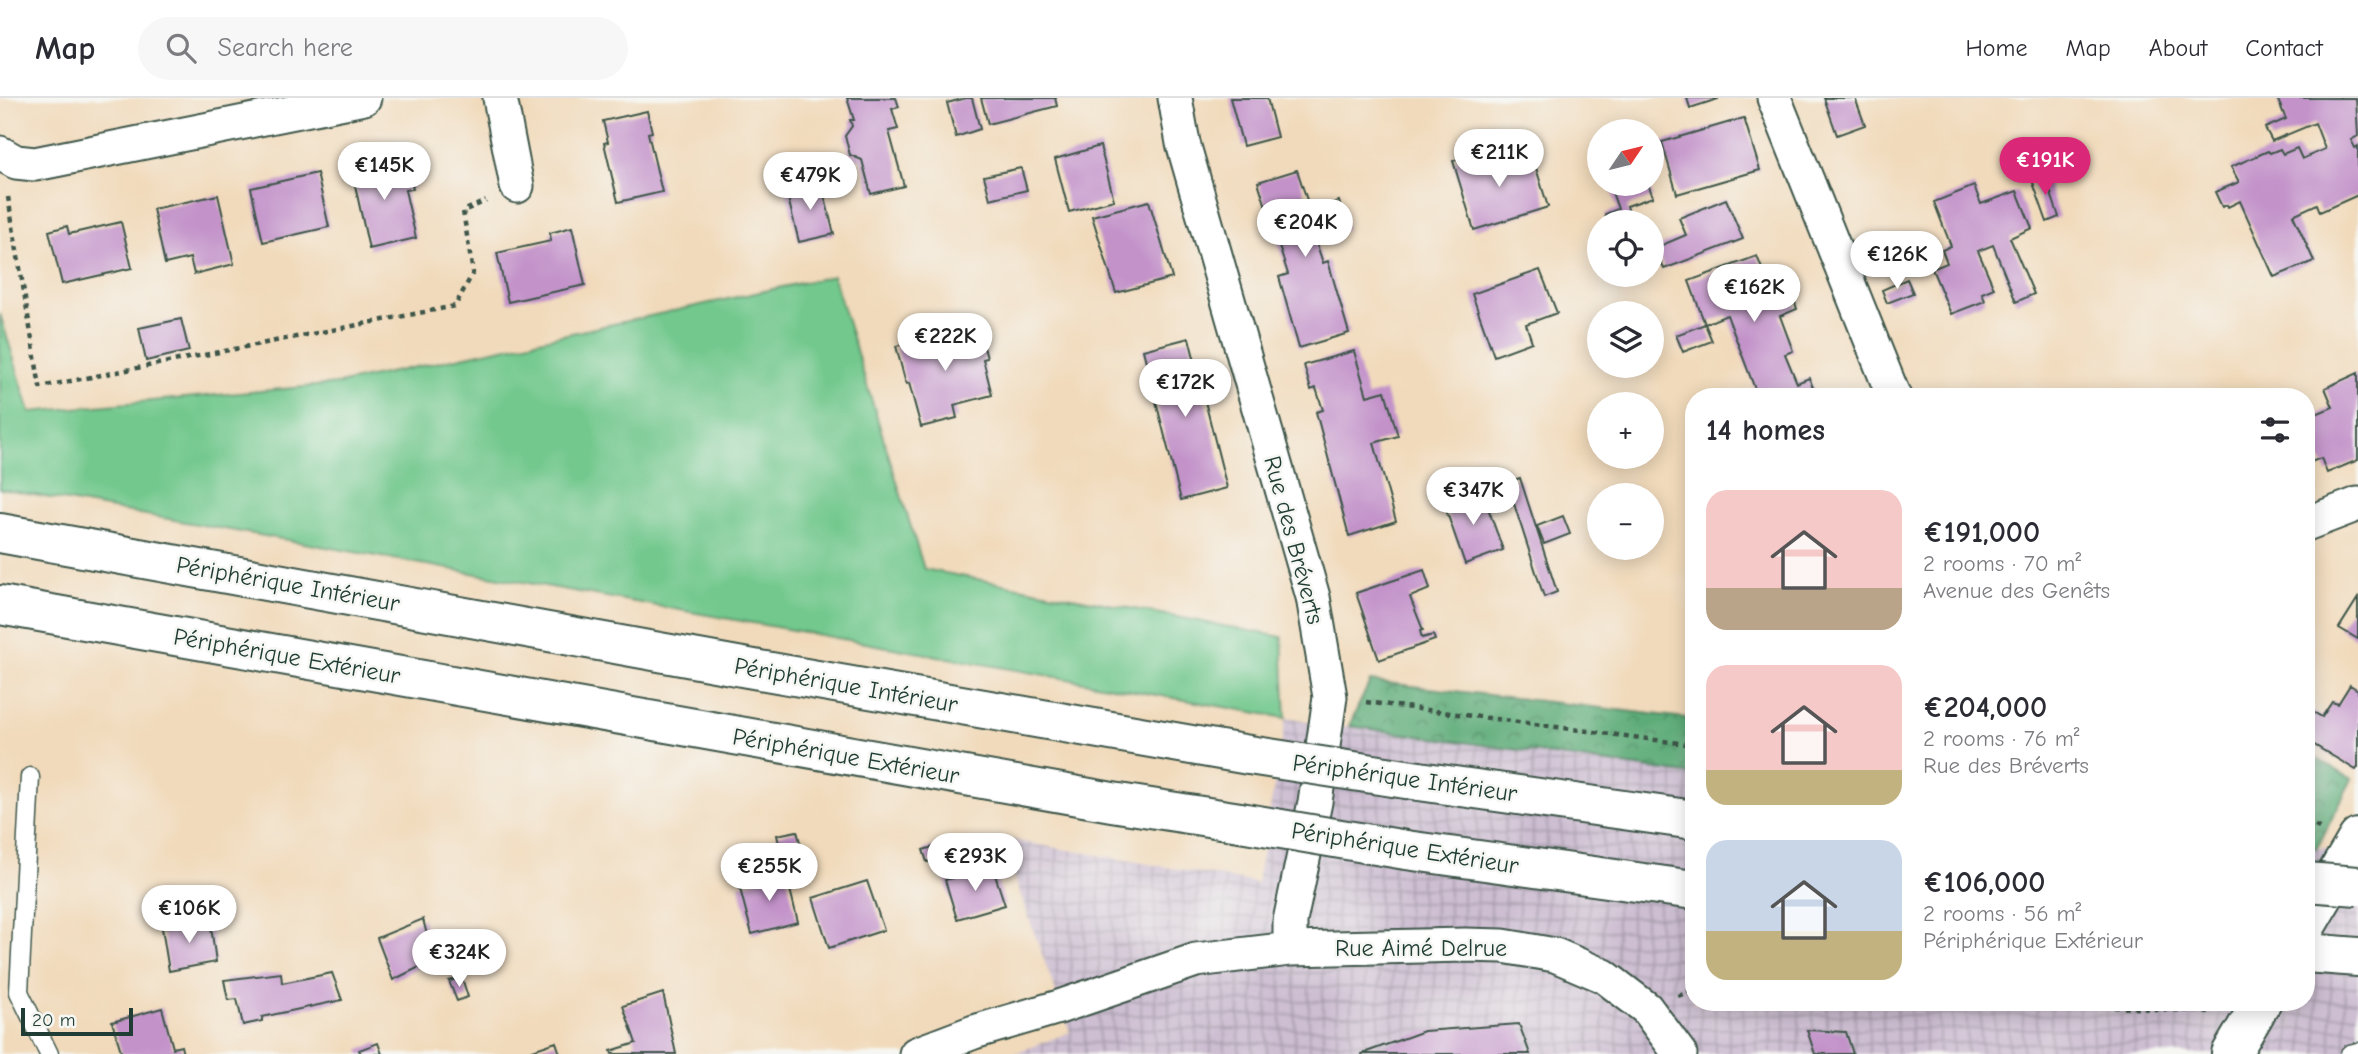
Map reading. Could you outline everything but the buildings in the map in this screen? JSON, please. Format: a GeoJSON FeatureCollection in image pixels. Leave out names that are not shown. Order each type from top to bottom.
{"type":"FeatureCollection","features":[{"type":"Feature","properties":{"kind":"main road","name":"Périphérique Intérieur"},"geometry":{"type":"LineString","coordinates":[[0,533],[774,673],[1249,755],[1685,819]]}},
{"type":"Feature","properties":{"kind":"main road","name":"Périphérique Extérieur"},"geometry":{"type":"LineString","coordinates":[[0,605],[1112,803],[1406,850],[1685,889]]}},
{"type":"Feature","properties":{"kind":"main road"},"geometry":{"type":"LineString","coordinates":[[2315,911],[2358,838]]}},
{"type":"Feature","properties":{"kind":"main road"},"geometry":{"type":"LineString","coordinates":[[2315,883],[2358,886]]}},
{"type":"Feature","properties":{"kind":"main road"},"geometry":{"type":"LineString","coordinates":[[2315,954],[2358,957]]}},
{"type":"Feature","properties":{"kind":"main road"},"geometry":{"type":"LineString","coordinates":[[2231,1054],[2256,1011]]}},
{"type":"Feature","properties":{"kind":"street"},"geometry":{"type":"LineString","coordinates":[[8,157],[35,164],[364,98]]}},
{"type":"Feature","properties":{"kind":"street"},"geometry":{"type":"LineString","coordinates":[[500,98],[517,186]]}},
{"type":"Feature","properties":{"kind":"street","name":"Rue des Bréverts"},"geometry":{"type":"LineString","coordinates":[[1175,98],[1183,143],[1313,597],[1330,696],[1315,802],[1290,921],[1290,949]]}},
{"type":"Feature","properties":{"kind":"street"},"geometry":{"type":"LineString","coordinates":[[1774,98],[1891,388]]}},
{"type":"Feature","properties":{"kind":"street"},"geometry":{"type":"LineString","coordinates":[[2315,521],[2358,504]]}},
{"type":"Feature","properties":{"kind":"street","name":"Rue Aimé Delrue"},"geometry":{"type":"LineString","coordinates":[[916,1054],[974,1032],[1059,1007],[1196,960],[1290,949],[1465,945],[1503,946],[1555,955],[1604,976],[1646,1008],[1680,1054]]}},
{"type":"Feature","properties":{"kind":"lane"},"geometry":{"type":"LineString","coordinates":[[30,777],[19,992],[49,1054]]}},
{"type":"Feature","properties":{"kind":"lane"},"geometry":{"type":"LineString","coordinates":[[2350,1054],[2358,1052]]}},
{"type":"Feature","properties":{"kind":"path"},"geometry":{"type":"LineString","coordinates":[[8,157],[8,197],[40,387],[455,306],[473,273],[463,211],[517,186]]}},
{"type":"Feature","properties":{"kind":"path"},"geometry":{"type":"LineString","coordinates":[[1330,696],[1685,745]]}},
{"type":"Feature","properties":{"kind":"shaded area"},"geometry":{"type":"Polygon","coordinates":[[[1286,718],[1685,774],[1685,1011],[2315,1011],[2315,848],[2358,852],[2358,1054],[1013,1054],[1070,1032],[1000,838],[1257,883],[1286,718]]]}},
{"type":"Feature","properties":{"kind":"green space"},"geometry":{"type":"Polygon","coordinates":[[[833,276],[924,569],[1282,637],[1286,718],[0,489],[0,314],[30,412],[338,384],[833,276]]]}},
{"type":"Feature","properties":{"kind":"green space"},"geometry":{"type":"Polygon","coordinates":[[[1370,681],[1685,718],[1685,774],[1349,726],[1370,681]]]}},
{"type":"Feature","properties":{"kind":"green space"},"geometry":{"type":"Polygon","coordinates":[[[2315,758],[2352,779],[2315,848],[2315,758]]]}}]}
